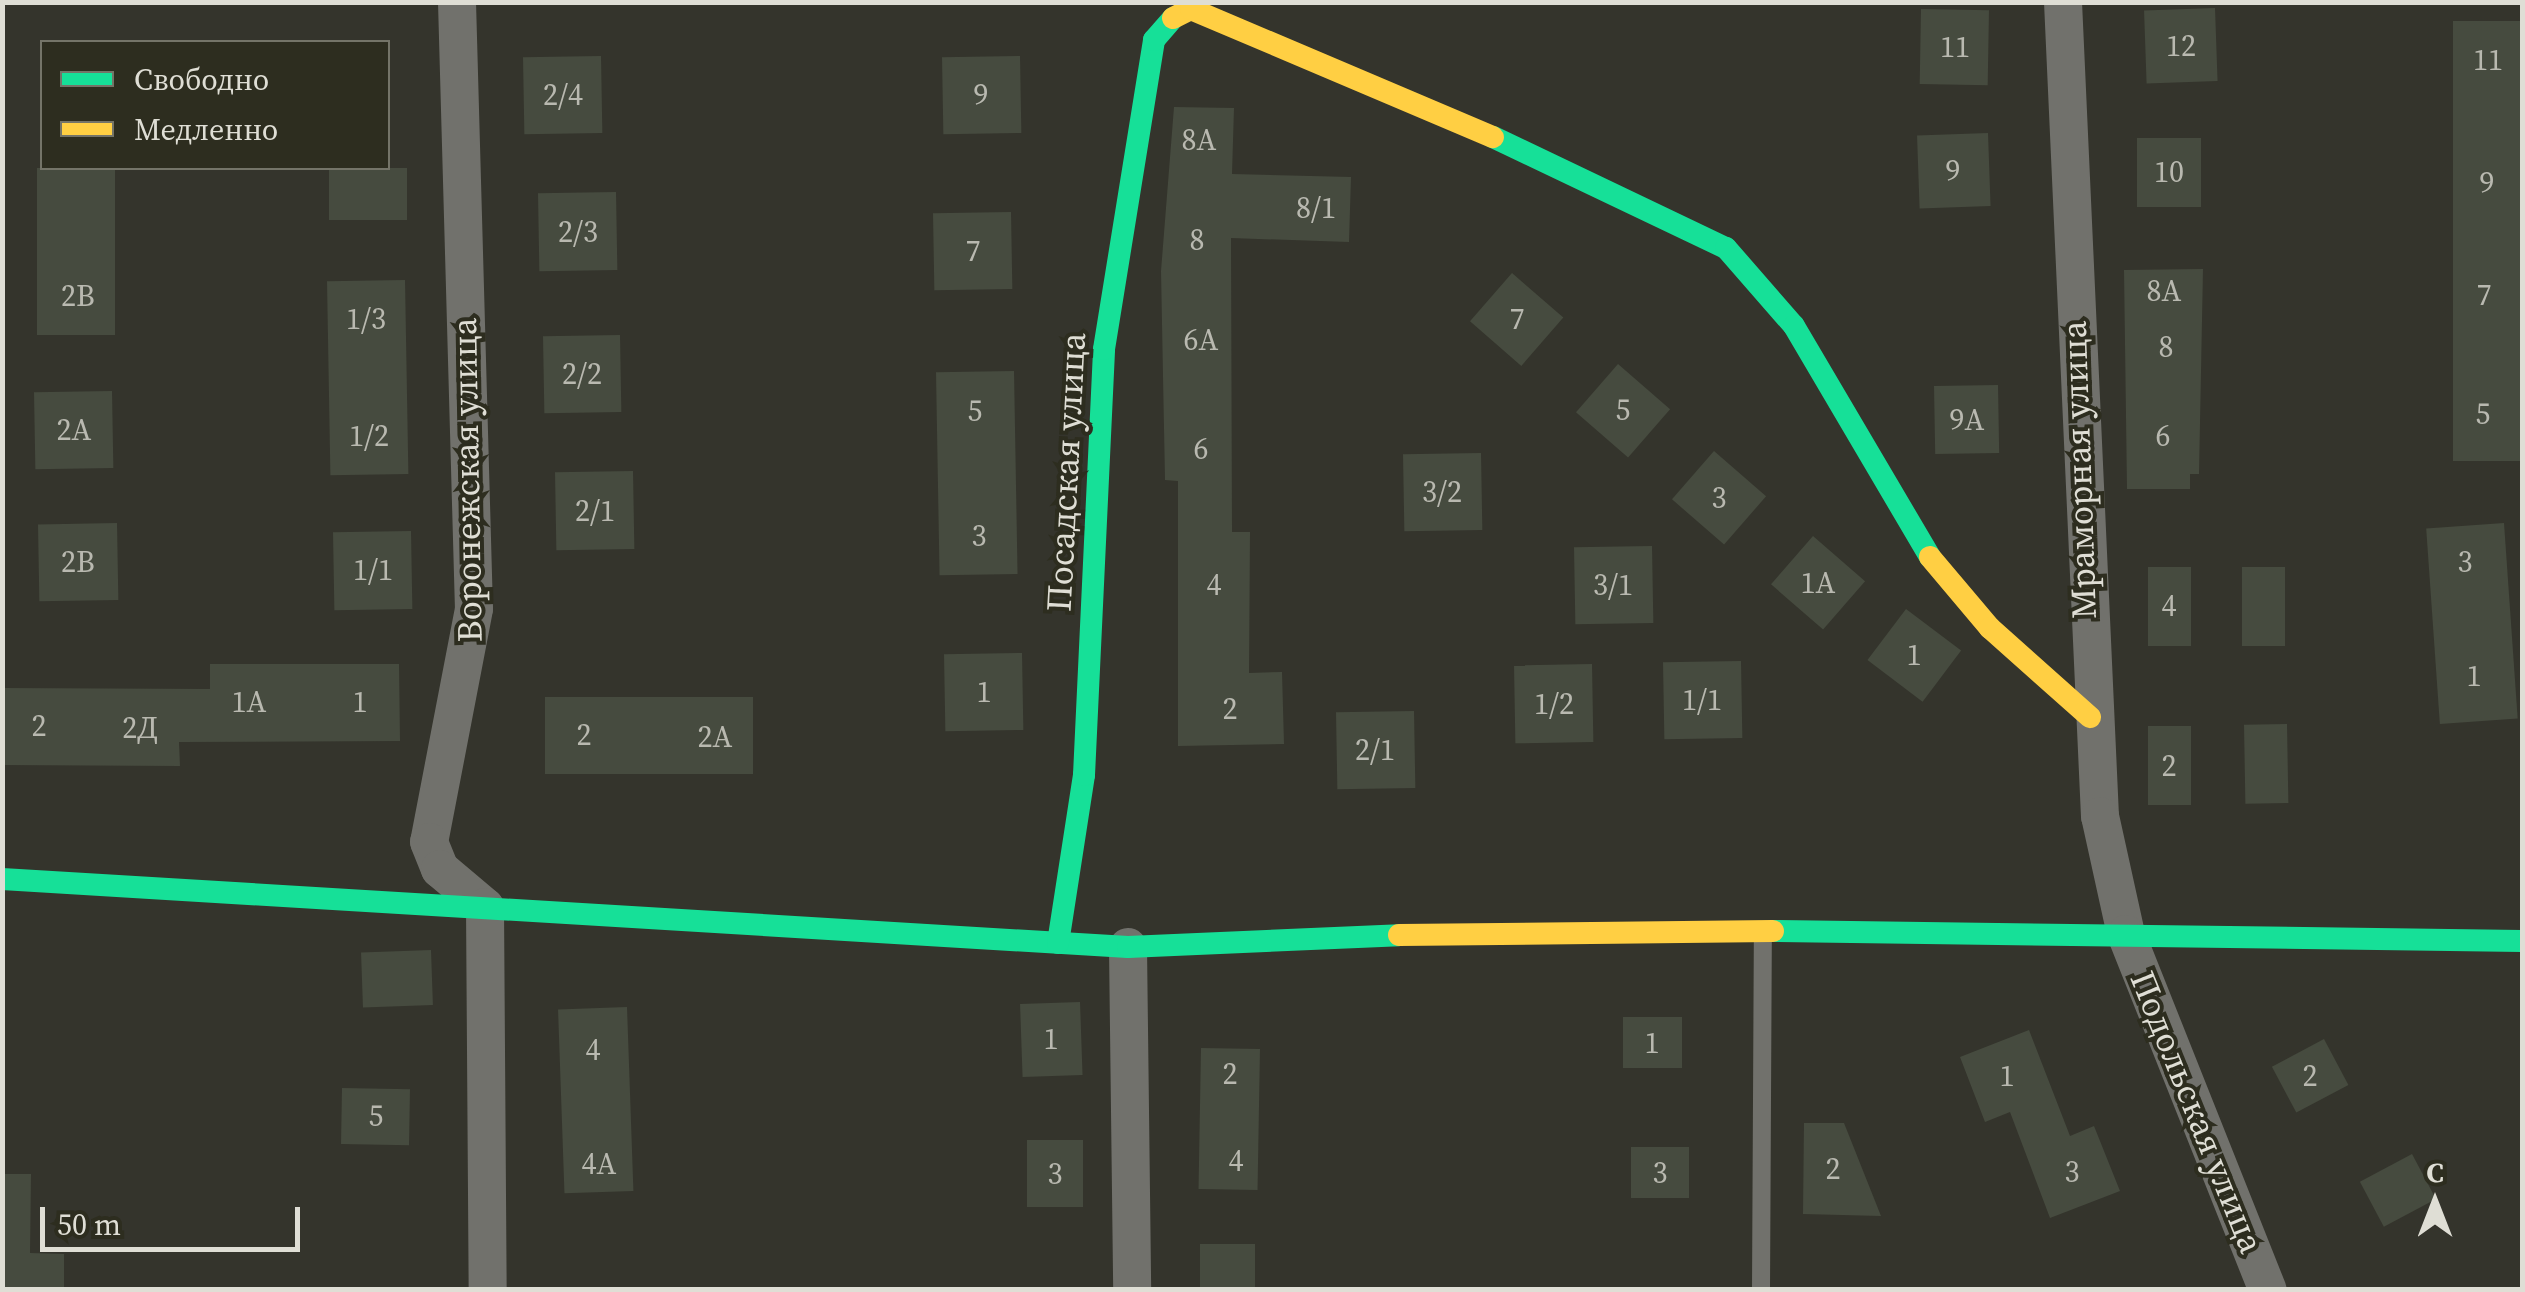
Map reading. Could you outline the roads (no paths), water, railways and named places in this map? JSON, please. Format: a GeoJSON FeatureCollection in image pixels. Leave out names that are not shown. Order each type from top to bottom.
{"type":"FeatureCollection","features":[{"type":"Feature","properties":{"kind":"street","name":"Воронежская улица"},"geometry":{"type":"LineString","coordinates":[[456,2],[474,609],[429,842],[440,869],[485,908]]}},
{"type":"Feature","properties":{"kind":"street","name":"Мраморная улица"},"geometry":{"type":"LineString","coordinates":[[2062,2],[2090,717],[2126,934]]}},
{"type":"Feature","properties":{"kind":"street","name":"Посадская улица"},"geometry":{"type":"LineString","coordinates":[[1058,943],[1084,776],[1104,349],[1154,40],[1173,14],[1208,12],[1362,75],[1726,248],[1794,326],[1918,543],[1990,628],[2090,717]]}},
{"type":"Feature","properties":{"kind":"street"},"geometry":{"type":"LineString","coordinates":[[2,880],[1128,947],[1555,928],[2522,941]]}},
{"type":"Feature","properties":{"kind":"street"},"geometry":{"type":"LineString","coordinates":[[485,908],[488,1290]]}},
{"type":"Feature","properties":{"kind":"street","name":"Подольская улица"},"geometry":{"type":"LineString","coordinates":[[2126,934],[2268,1290]]}},
{"type":"Feature","properties":{"kind":"street"},"geometry":{"type":"LineString","coordinates":[[1128,947],[1132,1290]]}},
{"type":"Feature","properties":{"kind":"lane"},"geometry":{"type":"LineString","coordinates":[[1761,1290],[1763,930]]}}]}
